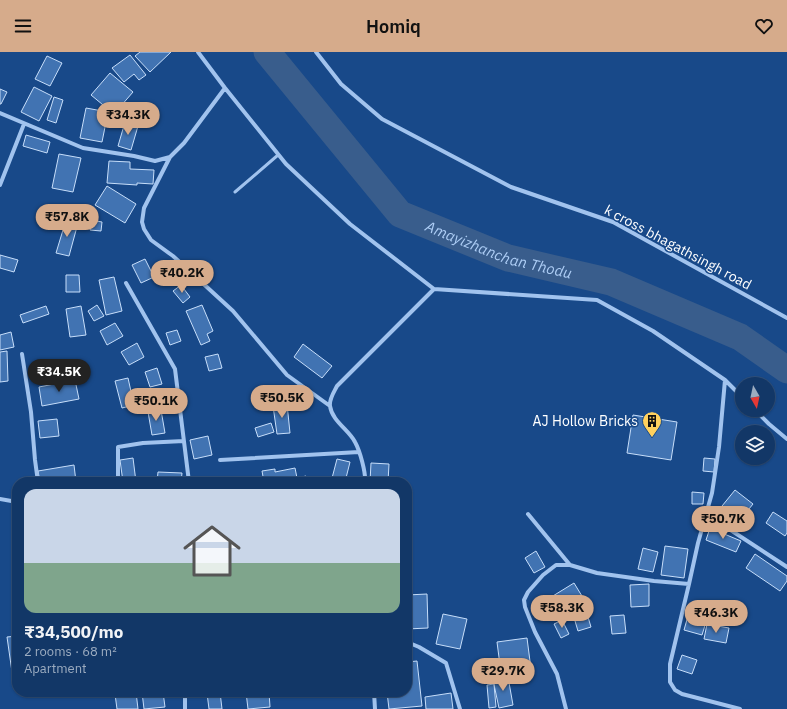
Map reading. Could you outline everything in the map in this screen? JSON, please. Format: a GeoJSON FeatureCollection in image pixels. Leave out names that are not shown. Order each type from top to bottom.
{"type":"FeatureCollection","features":[{"type":"Feature","properties":{"kind":"street"},"geometry":{"type":"LineString","coordinates":[[198,52],[286,164],[350,224],[434,289],[597,300],[653,331],[725,380],[735,390]]}},
{"type":"Feature","properties":{"kind":"street","name":"k cross bhagathsingh road"},"geometry":{"type":"LineString","coordinates":[[316,52],[341,84],[382,119],[511,187],[613,222],[787,318]]}},
{"type":"Feature","properties":{"kind":"street"},"geometry":{"type":"LineString","coordinates":[[225,88],[184,143],[170,157],[144,208],[142,222],[144,229],[151,240],[173,256],[233,311],[287,375],[330,406],[334,416],[355,442],[362,460],[364,477]]}},
{"type":"Feature","properties":{"kind":"street"},"geometry":{"type":"LineString","coordinates":[[0,113],[83,148],[155,161],[170,157]]}},
{"type":"Feature","properties":{"kind":"street"},"geometry":{"type":"LineString","coordinates":[[0,185],[24,124]]}},
{"type":"Feature","properties":{"kind":"street"},"geometry":{"type":"LineString","coordinates":[[126,283],[175,369],[188,477]]}},
{"type":"Feature","properties":{"kind":"street"},"geometry":{"type":"LineString","coordinates":[[330,406],[337,386],[434,289]]}},
{"type":"Feature","properties":{"kind":"street"},"geometry":{"type":"LineString","coordinates":[[22,354],[31,412],[38,477]]}},
{"type":"Feature","properties":{"kind":"street"},"geometry":{"type":"LineString","coordinates":[[725,380],[719,447],[712,493],[670,664],[670,682],[675,690],[682,694],[740,709]]}},
{"type":"Feature","properties":{"kind":"street"},"geometry":{"type":"LineString","coordinates":[[762,417],[787,439]]}},
{"type":"Feature","properties":{"kind":"street"},"geometry":{"type":"LineString","coordinates":[[118,477],[118,448],[143,443],[184,441]]}},
{"type":"Feature","properties":{"kind":"street"},"geometry":{"type":"LineString","coordinates":[[220,460],[359,452]]}},
{"type":"Feature","properties":{"kind":"street"},"geometry":{"type":"LineString","coordinates":[[0,499],[12,501]]}},
{"type":"Feature","properties":{"kind":"street"},"geometry":{"type":"LineString","coordinates":[[528,514],[570,565]]}},
{"type":"Feature","properties":{"kind":"street"},"geometry":{"type":"LineString","coordinates":[[706,514],[787,567]]}},
{"type":"Feature","properties":{"kind":"street"},"geometry":{"type":"LineString","coordinates":[[566,709],[557,674],[535,632],[525,607],[524,600],[528,592],[543,575],[556,565],[570,565],[597,574],[689,584]]}},
{"type":"Feature","properties":{"kind":"street"},"geometry":{"type":"LineString","coordinates":[[412,644],[446,663],[460,709]]}},
{"type":"Feature","properties":{"kind":"street"},"geometry":{"type":"LineString","coordinates":[[185,697],[185,709]]}},
{"type":"Feature","properties":{"kind":"street"},"geometry":{"type":"LineString","coordinates":[[374,697],[375,709]]}},
{"type":"Feature","properties":{"kind":"lane"},"geometry":{"type":"LineString","coordinates":[[235,192],[278,155]]}},
{"type":"Feature","properties":{"kind":"building"},"geometry":{"type":"Polygon","coordinates":[[[140,52],[171,52],[150,72],[135,56],[140,52]]]}},
{"type":"Feature","properties":{"kind":"building"},"geometry":{"type":"Polygon","coordinates":[[[130,55],[146,75],[139,80],[134,74],[124,82],[112,68],[130,55]]]}},
{"type":"Feature","properties":{"kind":"building"},"geometry":{"type":"Polygon","coordinates":[[[47,56],[62,63],[50,86],[35,79],[47,56]]]}},
{"type":"Feature","properties":{"kind":"building"},"geometry":{"type":"Polygon","coordinates":[[[110,73],[133,92],[114,114],[91,95],[110,73]]]}},
{"type":"Feature","properties":{"kind":"building"},"geometry":{"type":"Polygon","coordinates":[[[34,87],[52,96],[39,121],[21,112],[34,87]]]}},
{"type":"Feature","properties":{"kind":"building"},"geometry":{"type":"Polygon","coordinates":[[[0,89],[7,92],[1,104],[0,104],[0,89]]]}},
{"type":"Feature","properties":{"kind":"building"},"geometry":{"type":"Polygon","coordinates":[[[54,97],[63,100],[56,123],[47,120],[54,97]]]}},
{"type":"Feature","properties":{"kind":"building"},"geometry":{"type":"Polygon","coordinates":[[[86,108],[108,112],[102,142],[80,138],[86,108]]]}},
{"type":"Feature","properties":{"kind":"building"},"geometry":{"type":"Polygon","coordinates":[[[125,122],[138,126],[131,150],[118,146],[125,122]]]}},
{"type":"Feature","properties":{"kind":"building"},"geometry":{"type":"Polygon","coordinates":[[[26,135],[50,142],[47,153],[23,146],[26,135]]]}},
{"type":"Feature","properties":{"kind":"building"},"geometry":{"type":"Polygon","coordinates":[[[59,154],[81,158],[73,192],[52,188],[59,154]]]}},
{"type":"Feature","properties":{"kind":"building"},"geometry":{"type":"Polygon","coordinates":[[[109,161],[130,162],[130,169],[154,170],[153,184],[137,183],[137,185],[107,183],[109,161]]]}},
{"type":"Feature","properties":{"kind":"building"},"geometry":{"type":"Polygon","coordinates":[[[107,186],[136,204],[125,223],[95,205],[107,186]]]}},
{"type":"Feature","properties":{"kind":"building"},"geometry":{"type":"Polygon","coordinates":[[[66,220],[78,223],[69,256],[56,253],[66,220]]]}},
{"type":"Feature","properties":{"kind":"building"},"geometry":{"type":"Polygon","coordinates":[[[91,220],[102,222],[101,231],[90,230],[91,220]]]}},
{"type":"Feature","properties":{"kind":"building"},"geometry":{"type":"Polygon","coordinates":[[[0,255],[18,260],[14,272],[0,268],[0,255]]]}},
{"type":"Feature","properties":{"kind":"building"},"geometry":{"type":"Polygon","coordinates":[[[145,259],[154,277],[141,283],[132,265],[145,259]]]}},
{"type":"Feature","properties":{"kind":"building"},"geometry":{"type":"Polygon","coordinates":[[[66,275],[79,275],[80,292],[66,292],[66,275]]]}},
{"type":"Feature","properties":{"kind":"building"},"geometry":{"type":"Polygon","coordinates":[[[114,277],[122,311],[106,315],[99,280],[114,277]]]}},
{"type":"Feature","properties":{"kind":"building"},"geometry":{"type":"Polygon","coordinates":[[[181,285],[190,297],[183,303],[173,291],[181,285]]]}},
{"type":"Feature","properties":{"kind":"building"},"geometry":{"type":"Polygon","coordinates":[[[97,305],[104,316],[94,321],[88,311],[97,305]]]}},
{"type":"Feature","properties":{"kind":"building"},"geometry":{"type":"Polygon","coordinates":[[[202,305],[213,331],[207,334],[210,341],[201,345],[186,311],[202,305]]]}},
{"type":"Feature","properties":{"kind":"building"},"geometry":{"type":"Polygon","coordinates":[[[46,306],[49,314],[23,323],[20,315],[46,306]]]}},
{"type":"Feature","properties":{"kind":"building"},"geometry":{"type":"Polygon","coordinates":[[[81,306],[86,335],[70,337],[66,309],[81,306]]]}},
{"type":"Feature","properties":{"kind":"building"},"geometry":{"type":"Polygon","coordinates":[[[115,323],[123,336],[107,345],[100,331],[115,323]]]}},
{"type":"Feature","properties":{"kind":"building"},"geometry":{"type":"Polygon","coordinates":[[[177,330],[181,341],[170,345],[166,333],[177,330]]]}},
{"type":"Feature","properties":{"kind":"building"},"geometry":{"type":"Polygon","coordinates":[[[11,332],[14,347],[0,350],[0,335],[11,332]]]}},
{"type":"Feature","properties":{"kind":"building"},"geometry":{"type":"Polygon","coordinates":[[[137,343],[144,357],[129,365],[121,352],[137,343]]]}},
{"type":"Feature","properties":{"kind":"building"},"geometry":{"type":"Polygon","coordinates":[[[303,344],[332,366],[322,378],[294,357],[303,344]]]}},
{"type":"Feature","properties":{"kind":"building"},"geometry":{"type":"Polygon","coordinates":[[[7,351],[8,381],[0,382],[0,352],[7,351]]]}},
{"type":"Feature","properties":{"kind":"building"},"geometry":{"type":"Polygon","coordinates":[[[218,354],[222,368],[209,371],[205,357],[218,354]]]}},
{"type":"Feature","properties":{"kind":"building"},"geometry":{"type":"Polygon","coordinates":[[[157,368],[162,384],[150,387],[145,372],[157,368]]]}},
{"type":"Feature","properties":{"kind":"building"},"geometry":{"type":"Polygon","coordinates":[[[128,378],[134,405],[122,408],[115,381],[128,378]]]}},
{"type":"Feature","properties":{"kind":"building"},"geometry":{"type":"Polygon","coordinates":[[[75,380],[79,399],[42,406],[39,387],[75,380]]]}},
{"type":"Feature","properties":{"kind":"building"},"geometry":{"type":"Polygon","coordinates":[[[287,404],[290,433],[277,434],[273,406],[287,404]]]}},
{"type":"Feature","properties":{"kind":"building"},"geometry":{"type":"Polygon","coordinates":[[[161,410],[165,433],[152,435],[148,412],[161,410]]]}},
{"type":"Feature","properties":{"kind":"building","name":"AJ Hollow Bricks"},"geometry":{"type":"Polygon","coordinates":[[[633,415],[677,422],[671,460],[627,453],[633,415]]]}},
{"type":"Feature","properties":{"kind":"building"},"geometry":{"type":"Polygon","coordinates":[[[57,419],[59,436],[40,438],[38,421],[57,419]]]}},
{"type":"Feature","properties":{"kind":"building"},"geometry":{"type":"Polygon","coordinates":[[[271,423],[274,432],[258,437],[255,428],[271,423]]]}},
{"type":"Feature","properties":{"kind":"building"},"geometry":{"type":"Polygon","coordinates":[[[208,436],[212,455],[194,459],[190,440],[208,436]]]}},
{"type":"Feature","properties":{"kind":"building"},"geometry":{"type":"Polygon","coordinates":[[[133,458],[135,477],[122,477],[120,460],[133,458]]]}},
{"type":"Feature","properties":{"kind":"building"},"geometry":{"type":"Polygon","coordinates":[[[704,458],[715,459],[714,472],[703,471],[704,458]]]}},
{"type":"Feature","properties":{"kind":"building"},"geometry":{"type":"Polygon","coordinates":[[[337,459],[350,462],[346,477],[332,477],[337,459]]]}},
{"type":"Feature","properties":{"kind":"building"},"geometry":{"type":"Polygon","coordinates":[[[371,463],[389,464],[388,477],[370,477],[371,463]]]}},
{"type":"Feature","properties":{"kind":"building"},"geometry":{"type":"Polygon","coordinates":[[[74,465],[75,477],[39,477],[38,471],[74,465]]]}},
{"type":"Feature","properties":{"kind":"building"},"geometry":{"type":"Polygon","coordinates":[[[295,468],[297,477],[263,477],[262,471],[275,469],[275,472],[295,468]]]}},
{"type":"Feature","properties":{"kind":"building"},"geometry":{"type":"Polygon","coordinates":[[[158,472],[182,473],[182,477],[158,477],[158,472]]]}},
{"type":"Feature","properties":{"kind":"building"},"geometry":{"type":"Polygon","coordinates":[[[735,490],[753,504],[740,520],[722,506],[735,490]]]}},
{"type":"Feature","properties":{"kind":"building"},"geometry":{"type":"Polygon","coordinates":[[[692,492],[704,493],[703,504],[692,504],[692,492]]]}},
{"type":"Feature","properties":{"kind":"building"},"geometry":{"type":"Polygon","coordinates":[[[773,512],[787,521],[787,533],[785,536],[766,523],[773,512]]]}},
{"type":"Feature","properties":{"kind":"building"},"geometry":{"type":"Polygon","coordinates":[[[710,528],[741,541],[736,552],[706,540],[710,528]]]}},
{"type":"Feature","properties":{"kind":"building"},"geometry":{"type":"Polygon","coordinates":[[[665,546],[688,549],[684,578],[661,575],[665,546]]]}},
{"type":"Feature","properties":{"kind":"building"},"geometry":{"type":"Polygon","coordinates":[[[643,548],[658,552],[653,572],[638,569],[643,548]]]}},
{"type":"Feature","properties":{"kind":"building"},"geometry":{"type":"Polygon","coordinates":[[[536,551],[545,567],[534,573],[525,558],[536,551]]]}},
{"type":"Feature","properties":{"kind":"building"},"geometry":{"type":"Polygon","coordinates":[[[755,554],[787,576],[787,581],[780,591],[746,568],[755,554]]]}},
{"type":"Feature","properties":{"kind":"building"},"geometry":{"type":"Polygon","coordinates":[[[574,583],[585,601],[560,617],[548,599],[574,583]]]}},
{"type":"Feature","properties":{"kind":"building"},"geometry":{"type":"Polygon","coordinates":[[[649,584],[649,606],[631,607],[630,585],[649,584]]]}},
{"type":"Feature","properties":{"kind":"building"},"geometry":{"type":"Polygon","coordinates":[[[427,594],[428,628],[412,629],[412,595],[427,594]]]}},
{"type":"Feature","properties":{"kind":"building"},"geometry":{"type":"Polygon","coordinates":[[[443,614],[467,619],[460,649],[436,644],[443,614]]]}},
{"type":"Feature","properties":{"kind":"building"},"geometry":{"type":"Polygon","coordinates":[[[624,615],[626,633],[612,634],[610,616],[624,615]]]}},
{"type":"Feature","properties":{"kind":"building"},"geometry":{"type":"Polygon","coordinates":[[[688,616],[706,622],[702,635],[684,630],[688,616]]]}},
{"type":"Feature","properties":{"kind":"building"},"geometry":{"type":"Polygon","coordinates":[[[588,617],[591,627],[578,631],[575,621],[588,617]]]}},
{"type":"Feature","properties":{"kind":"building"},"geometry":{"type":"Polygon","coordinates":[[[562,620],[569,634],[561,638],[554,624],[562,620]]]}},
{"type":"Feature","properties":{"kind":"building"},"geometry":{"type":"Polygon","coordinates":[[[707,624],[729,628],[726,643],[704,639],[707,624]]]}},
{"type":"Feature","properties":{"kind":"building"},"geometry":{"type":"Polygon","coordinates":[[[12,636],[12,672],[7,637],[12,636]]]}},
{"type":"Feature","properties":{"kind":"building"},"geometry":{"type":"Polygon","coordinates":[[[527,638],[531,669],[501,673],[497,642],[527,638]]]}},
{"type":"Feature","properties":{"kind":"building"},"geometry":{"type":"Polygon","coordinates":[[[682,655],[697,660],[692,674],[677,669],[682,655]]]}},
{"type":"Feature","properties":{"kind":"building"},"geometry":{"type":"Polygon","coordinates":[[[417,661],[422,706],[389,709],[388,697],[412,697],[412,662],[417,661]]]}},
{"type":"Feature","properties":{"kind":"building"},"geometry":{"type":"Polygon","coordinates":[[[508,677],[513,705],[499,708],[493,680],[508,677]]]}},
{"type":"Feature","properties":{"kind":"building"},"geometry":{"type":"Polygon","coordinates":[[[494,684],[496,707],[489,708],[487,685],[494,684]]]}},
{"type":"Feature","properties":{"kind":"building"},"geometry":{"type":"Polygon","coordinates":[[[451,693],[453,709],[426,709],[425,697],[451,693]]]}},
{"type":"Feature","properties":{"kind":"building"},"geometry":{"type":"Polygon","coordinates":[[[115,697],[137,697],[138,709],[117,709],[115,697]]]}},
{"type":"Feature","properties":{"kind":"building"},"geometry":{"type":"Polygon","coordinates":[[[143,697],[164,697],[165,707],[144,709],[143,697]]]}},
{"type":"Feature","properties":{"kind":"building"},"geometry":{"type":"Polygon","coordinates":[[[208,697],[221,697],[222,709],[209,709],[208,697]]]}},
{"type":"Feature","properties":{"kind":"building"},"geometry":{"type":"Polygon","coordinates":[[[247,697],[269,697],[270,707],[248,709],[247,697]]]}},
{"type":"Feature","properties":{"kind":"waterway","name":"Amayizhanchan Thodu"},"geometry":{"type":"LineString","coordinates":[[267,52],[400,214],[508,258],[611,282],[740,337],[787,370]]}},
{"type":"Feature","properties":{"kind":"place","name":"AJ Hollow Bricks"},"geometry":{"type":"Point","coordinates":[652,438]}}]}
